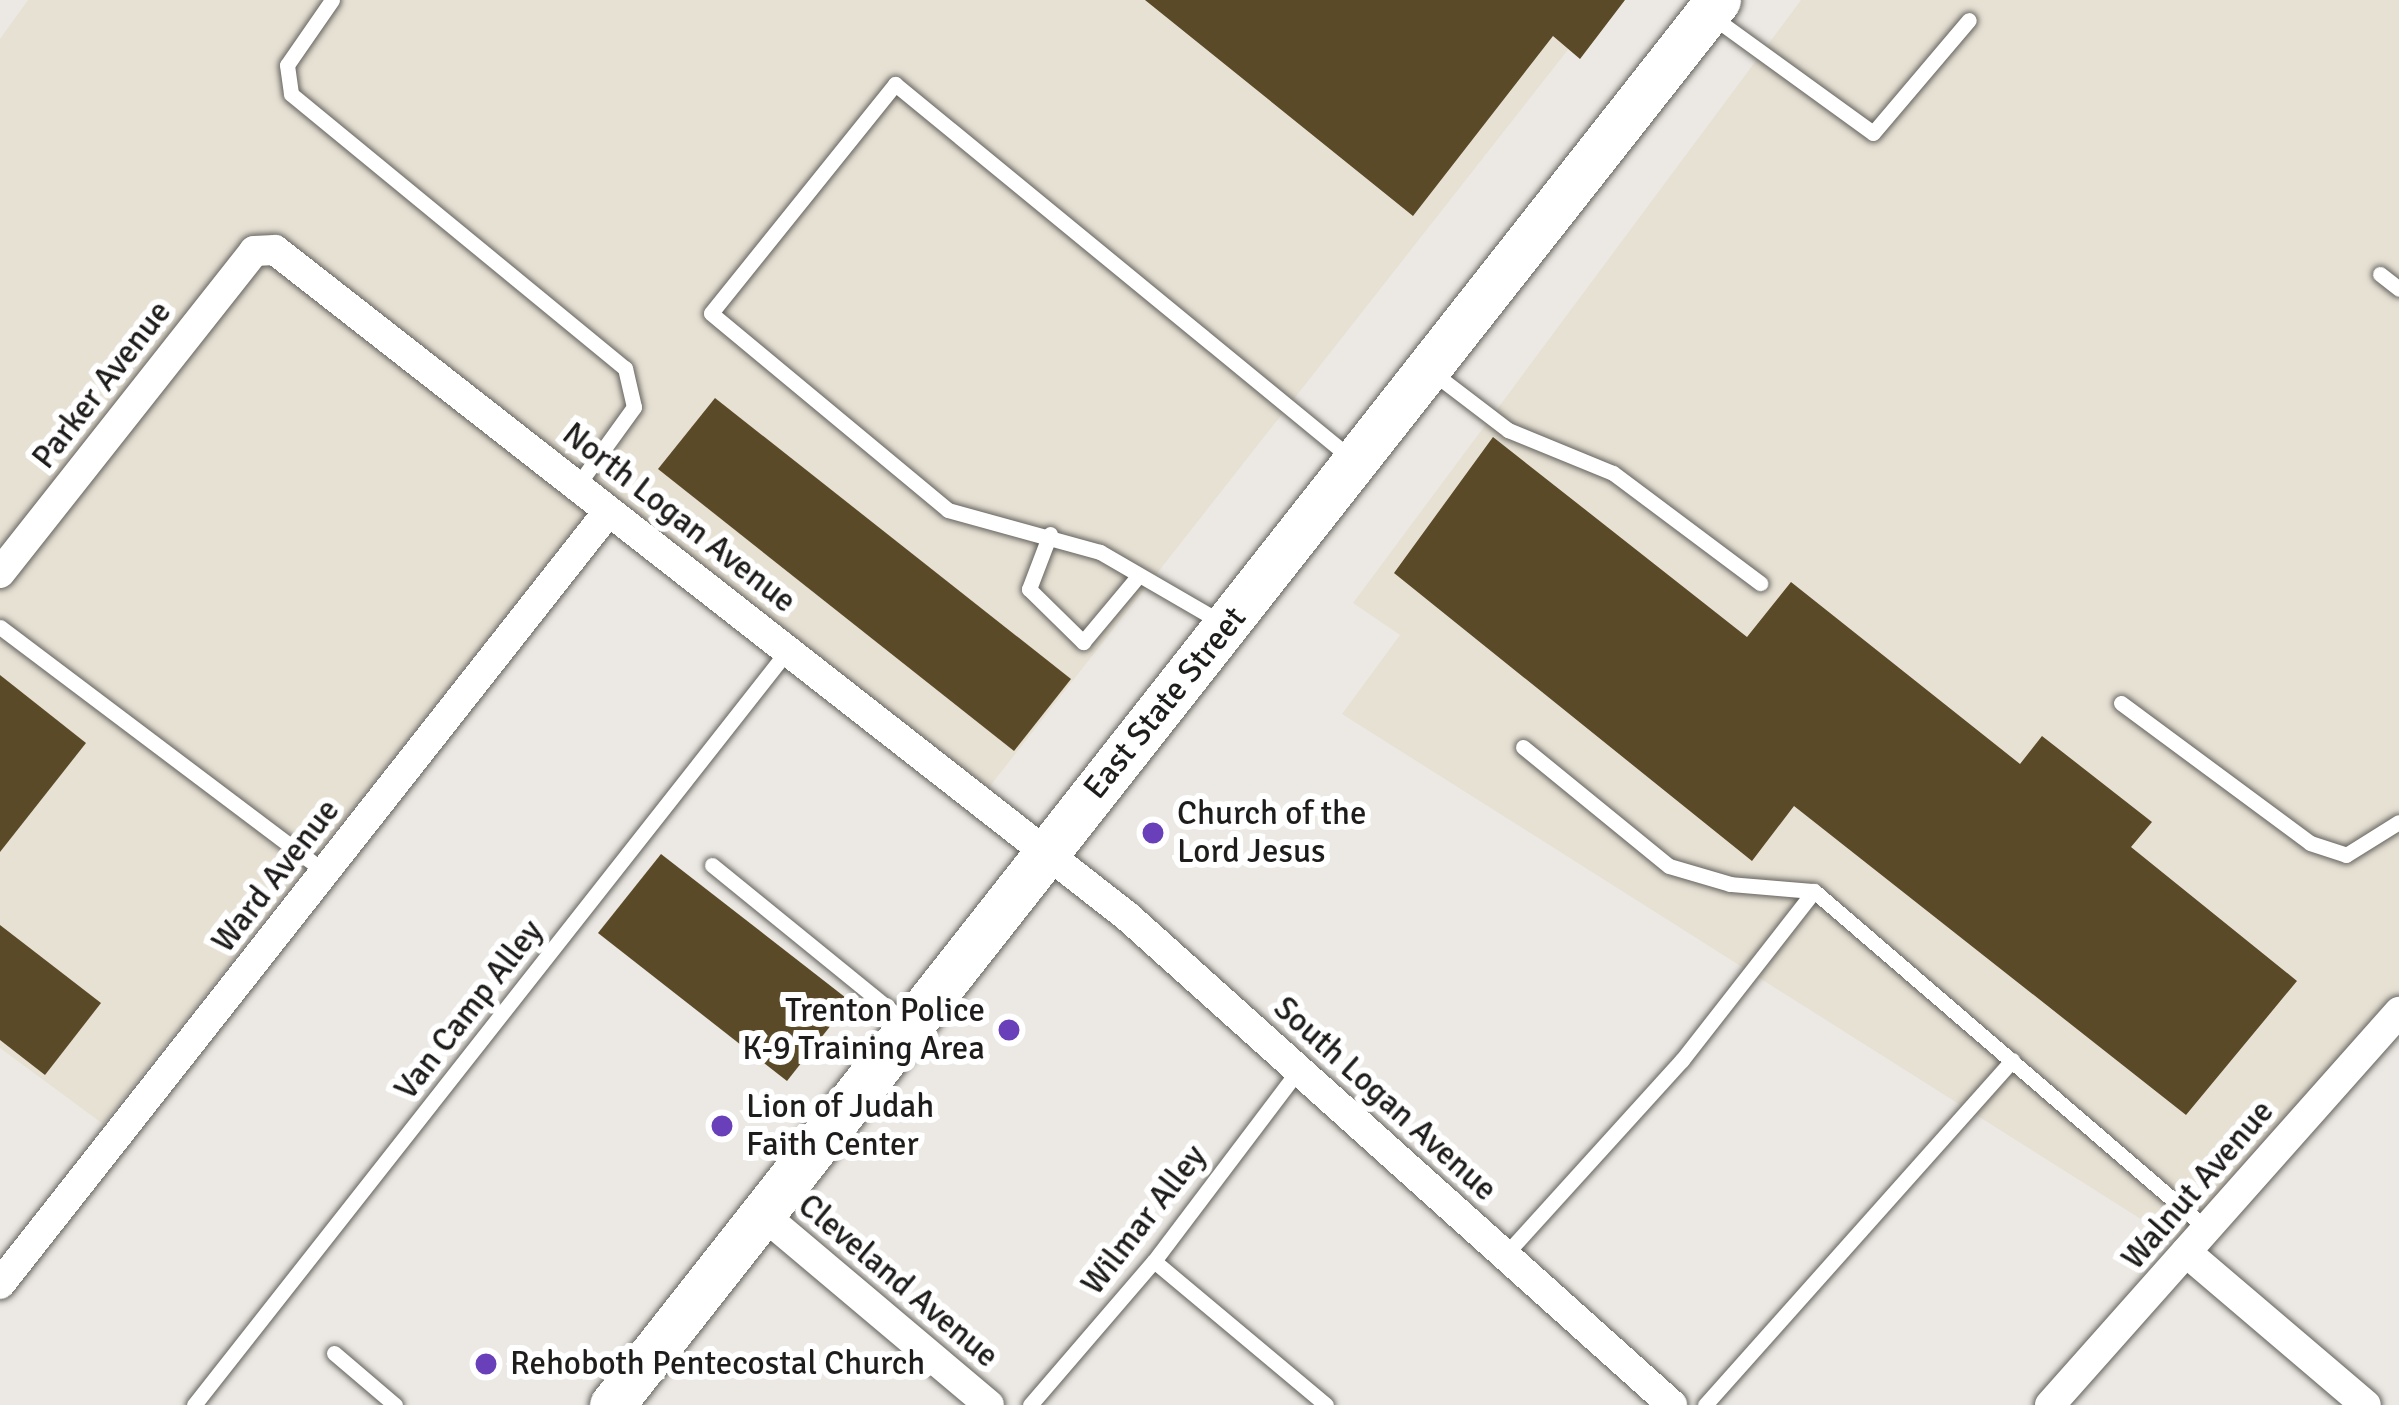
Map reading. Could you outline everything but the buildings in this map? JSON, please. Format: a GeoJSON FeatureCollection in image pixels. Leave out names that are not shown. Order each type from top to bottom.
{"type":"FeatureCollection","features":[{"type":"Feature","properties":{"kind":"street","name":"East State Street"},"geometry":{"type":"LineString","coordinates":[[612,1405],[907,1024],[1430,370],[1713,7]]}},
{"type":"Feature","properties":{"kind":"street","name":"North Logan Avenue"},"geometry":{"type":"LineString","coordinates":[[264,245],[1046,852]]}},
{"type":"Feature","properties":{"kind":"street","name":"Parker Avenue"},"geometry":{"type":"LineString","coordinates":[[0,573],[264,245]]}},
{"type":"Feature","properties":{"kind":"street","name":"Ward Avenue"},"geometry":{"type":"LineString","coordinates":[[0,1284],[608,512]]}},
{"type":"Feature","properties":{"kind":"street","name":"South Logan Avenue"},"geometry":{"type":"LineString","coordinates":[[1046,852],[1299,1069],[1672,1405]]}},
{"type":"Feature","properties":{"kind":"street","name":"Walnut Avenue"},"geometry":{"type":"LineString","coordinates":[[2050,1405],[2399,1012]]}},
{"type":"Feature","properties":{"kind":"street","name":"Cleveland Avenue"},"geometry":{"type":"LineString","coordinates":[[761,1214],[981,1402]]}},
{"type":"Feature","properties":{"kind":"street"},"geometry":{"type":"LineString","coordinates":[[2197,1241],[2366,1405]]}},
{"type":"Feature","properties":{"kind":"lane"},"geometry":{"type":"LineString","coordinates":[[332,0],[287,65],[291,94],[625,368],[634,406],[577,486]]}},
{"type":"Feature","properties":{"kind":"lane"},"geometry":{"type":"LineString","coordinates":[[1713,7],[1874,134],[1969,20]]}},
{"type":"Feature","properties":{"kind":"lane"},"geometry":{"type":"LineString","coordinates":[[1227,626],[1139,575],[1050,535],[948,510],[711,313],[895,85],[1356,463]]}},
{"type":"Feature","properties":{"kind":"lane"},"geometry":{"type":"LineString","coordinates":[[2380,274],[2399,289]]}},
{"type":"Feature","properties":{"kind":"lane"},"geometry":{"type":"LineString","coordinates":[[1430,370],[1508,430],[1613,473],[1760,583]]}},
{"type":"Feature","properties":{"kind":"lane"},"geometry":{"type":"LineString","coordinates":[[1050,535],[1029,589],[1083,642],[1139,575]]}},
{"type":"Feature","properties":{"kind":"lane"},"geometry":{"type":"LineString","coordinates":[[0,627],[325,872]]}},
{"type":"Feature","properties":{"kind":"lane","name":"Van Camp Alley"},"geometry":{"type":"LineString","coordinates":[[194,1405],[788,650]]}},
{"type":"Feature","properties":{"kind":"lane"},"geometry":{"type":"LineString","coordinates":[[2121,703],[2310,844],[2346,855],[2399,822]]}},
{"type":"Feature","properties":{"kind":"lane"},"geometry":{"type":"LineString","coordinates":[[1523,747],[1669,866],[1730,884],[1814,891],[2012,1060],[2197,1241]]}},
{"type":"Feature","properties":{"kind":"lane"},"geometry":{"type":"LineString","coordinates":[[712,865],[907,1024]]}},
{"type":"Feature","properties":{"kind":"lane"},"geometry":{"type":"LineString","coordinates":[[1505,1255],[1682,1060],[1814,891]]}},
{"type":"Feature","properties":{"kind":"lane"},"geometry":{"type":"LineString","coordinates":[[1705,1405],[2012,1060]]}},
{"type":"Feature","properties":{"kind":"lane","name":"Wilmar Alley"},"geometry":{"type":"LineString","coordinates":[[1030,1405],[1154,1261],[1299,1069]]}},
{"type":"Feature","properties":{"kind":"lane"},"geometry":{"type":"LineString","coordinates":[[1154,1261],[1326,1405]]}},
{"type":"Feature","properties":{"kind":"lane"},"geometry":{"type":"LineString","coordinates":[[334,1354],[395,1405]]}},
{"type":"Feature","properties":{"kind":"shaded area"},"geometry":{"type":"Polygon","coordinates":[[[28,0],[1607,0],[976,804],[592,507],[103,1124],[0,1048],[0,39],[28,0]]]}},
{"type":"Feature","properties":{"kind":"shaded area"},"geometry":{"type":"Polygon","coordinates":[[[1801,0],[2399,0],[2399,1008],[2185,1247],[1342,714],[1400,635],[1353,603],[1801,0]]]}},
{"type":"Feature","properties":{"kind":"place","name":"Church of the Lord Jesus"},"geometry":{"type":"Point","coordinates":[1153,833]}},
{"type":"Feature","properties":{"kind":"place","name":"Trenton Police K-9 Training Area"},"geometry":{"type":"Point","coordinates":[1009,1030]}},
{"type":"Feature","properties":{"kind":"place","name":"Lion of Judah Faith Center"},"geometry":{"type":"Point","coordinates":[722,1126]}},
{"type":"Feature","properties":{"kind":"place","name":"Rehoboth Pentecostal Church"},"geometry":{"type":"Point","coordinates":[486,1364]}}]}
